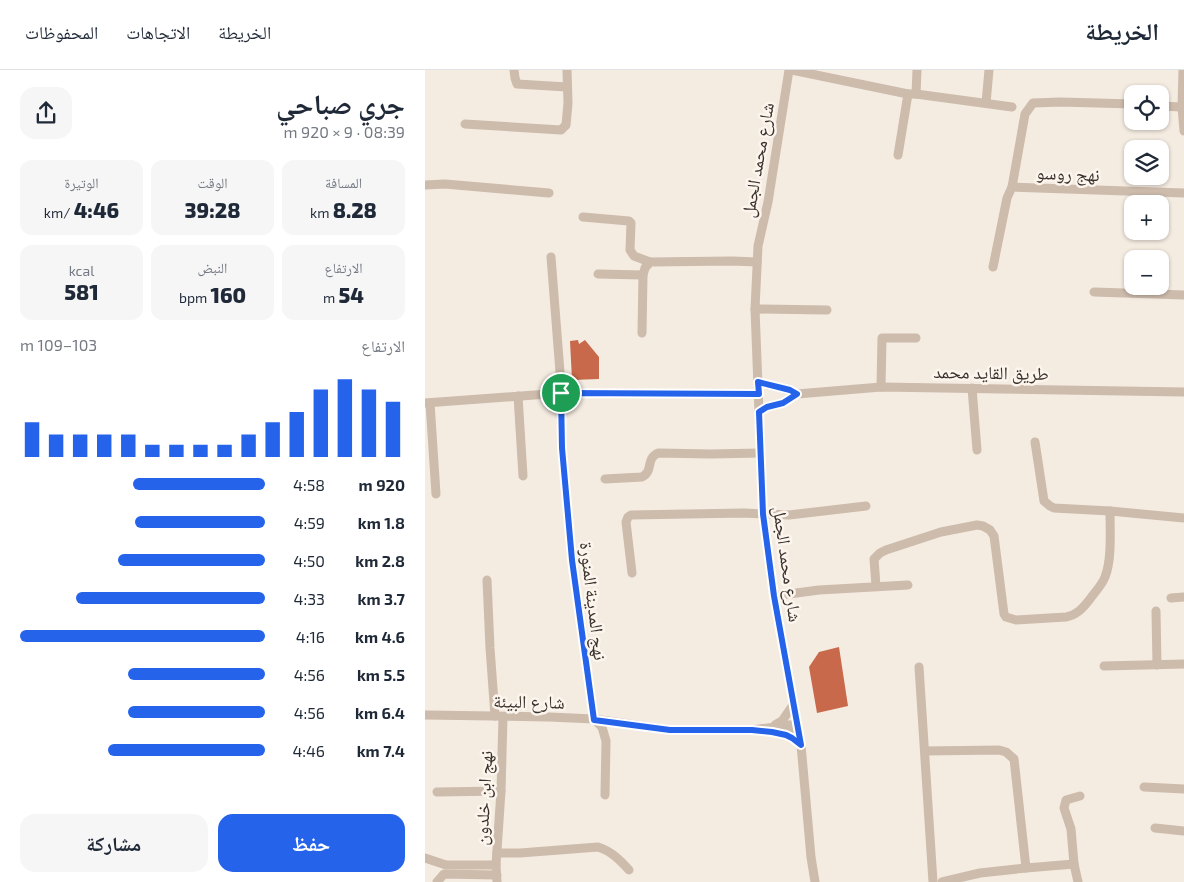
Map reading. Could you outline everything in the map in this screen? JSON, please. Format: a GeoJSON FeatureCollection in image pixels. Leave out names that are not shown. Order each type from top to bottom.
{"type":"FeatureCollection","features":[{"type":"Feature","properties":{"kind":"street"},"geometry":{"type":"LineString","coordinates":[[514,70],[517,84],[567,87]]}},
{"type":"Feature","properties":{"kind":"street"},"geometry":{"type":"LineString","coordinates":[[465,124],[561,130],[566,125],[567,70]]}},
{"type":"Feature","properties":{"kind":"street"},"geometry":{"type":"LineString","coordinates":[[790,70],[912,94],[1012,107]]}},
{"type":"Feature","properties":{"kind":"street","name":"شارع محمد الجمل"},"geometry":{"type":"LineString","coordinates":[[790,70],[758,246],[755,309],[763,514],[774,596],[801,745],[811,858],[815,882]]}},
{"type":"Feature","properties":{"kind":"street"},"geometry":{"type":"LineString","coordinates":[[897,155],[917,70]]}},
{"type":"Feature","properties":{"kind":"street"},"geometry":{"type":"LineString","coordinates":[[986,103],[989,70]]}},
{"type":"Feature","properties":{"kind":"street"},"geometry":{"type":"LineString","coordinates":[[1183,70],[1182,107],[1184,131]]}},
{"type":"Feature","properties":{"kind":"street"},"geometry":{"type":"LineString","coordinates":[[993,267],[1007,198],[1012,187],[1025,114],[1033,103],[1124,104]]}},
{"type":"Feature","properties":{"kind":"street"},"geometry":{"type":"LineString","coordinates":[[1169,106],[1182,107]]}},
{"type":"Feature","properties":{"kind":"street"},"geometry":{"type":"LineString","coordinates":[[425,185],[445,184],[549,193]]}},
{"type":"Feature","properties":{"kind":"street","name":"نهج روسو"},"geometry":{"type":"LineString","coordinates":[[1012,187],[1184,193]]}},
{"type":"Feature","properties":{"kind":"street"},"geometry":{"type":"LineString","coordinates":[[583,218],[629,221],[631,223],[630,250],[634,256],[650,262],[757,262]]}},
{"type":"Feature","properties":{"kind":"street","name":"نهج المدينة المنورة"},"geometry":{"type":"LineString","coordinates":[[551,257],[561,393],[562,448],[572,560],[594,720],[602,727],[606,741],[605,795]]}},
{"type":"Feature","properties":{"kind":"street"},"geometry":{"type":"LineString","coordinates":[[642,333],[643,275],[645,268],[650,262]]}},
{"type":"Feature","properties":{"kind":"street"},"geometry":{"type":"LineString","coordinates":[[598,274],[643,275]]}},
{"type":"Feature","properties":{"kind":"street"},"geometry":{"type":"LineString","coordinates":[[1094,292],[1184,296]]}},
{"type":"Feature","properties":{"kind":"street"},"geometry":{"type":"LineString","coordinates":[[755,309],[827,310]]}},
{"type":"Feature","properties":{"kind":"street"},"geometry":{"type":"LineString","coordinates":[[881,387],[882,338],[916,338]]}},
{"type":"Feature","properties":{"kind":"street","name":"طريق القايد محمد"},"geometry":{"type":"LineString","coordinates":[[758,382],[790,390],[797,394]]}},
{"type":"Feature","properties":{"kind":"street","name":"طريق القايد محمد"},"geometry":{"type":"LineString","coordinates":[[759,412],[767,407],[783,403],[797,394],[881,387],[1184,392]]}},
{"type":"Feature","properties":{"kind":"street"},"geometry":{"type":"LineString","coordinates":[[972,388],[977,450]]}},
{"type":"Feature","properties":{"kind":"street"},"geometry":{"type":"LineString","coordinates":[[436,494],[427,403],[561,393],[759,394]]}},
{"type":"Feature","properties":{"kind":"street"},"geometry":{"type":"LineString","coordinates":[[518,396],[523,476]]}},
{"type":"Feature","properties":{"kind":"street"},"geometry":{"type":"LineString","coordinates":[[1035,442],[1043,501],[1046,504],[1054,508],[1184,518]]}},
{"type":"Feature","properties":{"kind":"street"},"geometry":{"type":"LineString","coordinates":[[605,479],[642,477],[649,471],[651,458],[658,453],[761,453]]}},
{"type":"Feature","properties":{"kind":"street"},"geometry":{"type":"LineString","coordinates":[[632,573],[626,522],[627,517],[631,515],[789,515],[866,506]]}},
{"type":"Feature","properties":{"kind":"street"},"geometry":{"type":"LineString","coordinates":[[876,586],[874,560],[880,553],[941,532],[977,525],[990,530],[993,536],[1003,614],[1006,617],[1016,620],[1072,616],[1085,606],[1106,575],[1109,560],[1110,511]]}},
{"type":"Feature","properties":{"kind":"street","name":"نهج ابن خلدون"},"geometry":{"type":"LineString","coordinates":[[487,580],[490,648],[499,716],[501,791],[497,874]]}},
{"type":"Feature","properties":{"kind":"street"},"geometry":{"type":"LineString","coordinates":[[774,596],[819,590],[908,584]]}},
{"type":"Feature","properties":{"kind":"street"},"geometry":{"type":"LineString","coordinates":[[1171,598],[1184,598]]}},
{"type":"Feature","properties":{"kind":"street"},"geometry":{"type":"LineString","coordinates":[[1156,611],[1157,665]]}},
{"type":"Feature","properties":{"kind":"street"},"geometry":{"type":"LineString","coordinates":[[1104,666],[1184,664]]}},
{"type":"Feature","properties":{"kind":"street"},"geometry":{"type":"LineString","coordinates":[[919,667],[933,882]]}},
{"type":"Feature","properties":{"kind":"street"},"geometry":{"type":"LineString","coordinates":[[771,730],[782,721],[793,705]]}},
{"type":"Feature","properties":{"kind":"street","name":"شارع البيئة"},"geometry":{"type":"LineString","coordinates":[[425,714],[549,717],[594,720],[670,730],[771,730],[797,727]]}},
{"type":"Feature","properties":{"kind":"street"},"geometry":{"type":"LineString","coordinates":[[771,730],[786,735],[801,745]]}},
{"type":"Feature","properties":{"kind":"street"},"geometry":{"type":"LineString","coordinates":[[925,751],[999,750],[1006,752],[1014,759],[1026,868]]}},
{"type":"Feature","properties":{"kind":"street"},"geometry":{"type":"LineString","coordinates":[[1144,787],[1184,789]]}},
{"type":"Feature","properties":{"kind":"street"},"geometry":{"type":"LineString","coordinates":[[437,792],[501,791]]}},
{"type":"Feature","properties":{"kind":"street"},"geometry":{"type":"LineString","coordinates":[[1078,882],[1074,864],[1071,829],[1064,805],[1065,800],[1080,796]]}},
{"type":"Feature","properties":{"kind":"street"},"geometry":{"type":"LineString","coordinates":[[1155,828],[1184,832]]}},
{"type":"Feature","properties":{"kind":"street"},"geometry":{"type":"LineString","coordinates":[[497,853],[598,847],[611,853],[629,870]]}},
{"type":"Feature","properties":{"kind":"street"},"geometry":{"type":"LineString","coordinates":[[425,858],[446,865],[497,874]]}},
{"type":"Feature","properties":{"kind":"street"},"geometry":{"type":"LineString","coordinates":[[942,882],[980,873],[1074,864]]}},
{"type":"Feature","properties":{"kind":"street"},"geometry":{"type":"LineString","coordinates":[[437,882],[444,874],[497,874]]}},
{"type":"Feature","properties":{"kind":"building"},"geometry":{"type":"Polygon","coordinates":[[[578,340],[579,344],[585,340],[599,357],[599,379],[572,380],[570,341],[578,340]]]}},
{"type":"Feature","properties":{"kind":"building"},"geometry":{"type":"Polygon","coordinates":[[[839,647],[848,706],[817,713],[809,667],[819,652],[839,647]]]}},
{"type":"Feature","properties":{"kind":"route"},"geometry":{"type":"LineString","coordinates":[[758,382],[790,390],[797,394],[783,403],[767,407],[759,412],[763,514],[774,596],[801,745],[786,735],[772,732],[752,730],[670,730],[594,720],[572,560],[562,448],[561,393],[759,394],[758,382]]}}]}
